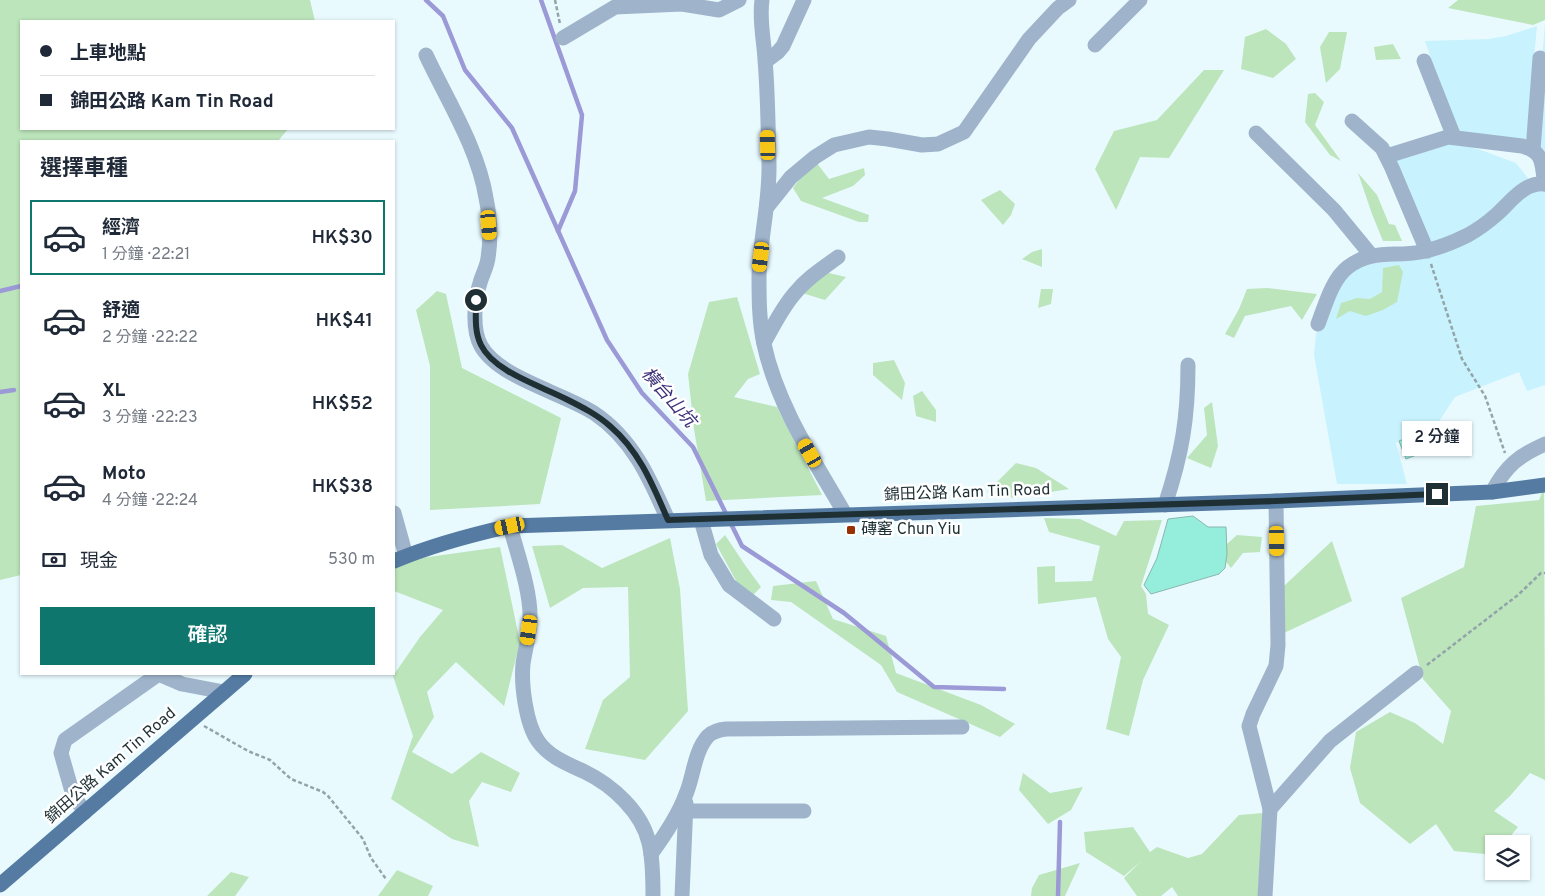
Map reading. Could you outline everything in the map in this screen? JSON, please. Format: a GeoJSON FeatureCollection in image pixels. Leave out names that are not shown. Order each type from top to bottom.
{"type":"FeatureCollection","features":[{"type":"Feature","properties":{"kind":"main road","name":"錦田公路 Kam Tin Road"},"geometry":{"type":"LineString","coordinates":[[400,558],[460,537],[510,526],[1276,501],[1492,492],[1545,485]]}},
{"type":"Feature","properties":{"kind":"main road","name":"錦田公路 Kam Tin Road"},"geometry":{"type":"LineString","coordinates":[[0,885],[244,675]]}},
{"type":"Feature","properties":{"kind":"street"},"geometry":{"type":"LineString","coordinates":[[563,38],[615,7],[682,4],[719,10],[739,0]]}},
{"type":"Feature","properties":{"kind":"street"},"geometry":{"type":"LineString","coordinates":[[762,0],[769,165],[767,207],[759,274],[760,316],[764,343],[770,366],[801,438],[845,514]]}},
{"type":"Feature","properties":{"kind":"street"},"geometry":{"type":"LineString","coordinates":[[766,61],[783,46],[804,0]]}},
{"type":"Feature","properties":{"kind":"street"},"geometry":{"type":"LineString","coordinates":[[767,207],[791,177],[834,145],[869,137],[922,145],[938,144],[964,132],[1029,39],[1058,8],[1069,0]]}},
{"type":"Feature","properties":{"kind":"street"},"geometry":{"type":"LineString","coordinates":[[1095,45],[1140,0]]}},
{"type":"Feature","properties":{"kind":"street"},"geometry":{"type":"LineString","coordinates":[[426,55],[463,130],[477,166],[486,197],[490,239],[488,260],[479,285],[476,318],[477,334],[481,346],[500,366],[593,413],[612,428],[640,460],[668,520]]}},
{"type":"Feature","properties":{"kind":"street"},"geometry":{"type":"LineString","coordinates":[[1533,150],[1540,58]]}},
{"type":"Feature","properties":{"kind":"street"},"geometry":{"type":"LineString","coordinates":[[1424,62],[1454,137]]}},
{"type":"Feature","properties":{"kind":"street"},"geometry":{"type":"LineString","coordinates":[[1352,121],[1373,138],[1387,156],[1427,251]]}},
{"type":"Feature","properties":{"kind":"street"},"geometry":{"type":"LineString","coordinates":[[1256,133],[1334,210],[1371,255]]}},
{"type":"Feature","properties":{"kind":"street"},"geometry":{"type":"LineString","coordinates":[[1318,324],[1332,290],[1346,269],[1357,261],[1371,255],[1427,251],[1468,235],[1496,215],[1523,189],[1531,185],[1545,184],[1539,155],[1533,150],[1522,146],[1454,137],[1439,139],[1387,156]]}},
{"type":"Feature","properties":{"kind":"street"},"geometry":{"type":"LineString","coordinates":[[764,343],[780,312],[795,292],[813,275],[838,257]]}},
{"type":"Feature","properties":{"kind":"street"},"geometry":{"type":"LineString","coordinates":[[1165,505],[1178,466],[1184,435],[1188,398],[1188,365]]}},
{"type":"Feature","properties":{"kind":"street"},"geometry":{"type":"LineString","coordinates":[[1492,492],[1501,475],[1514,461],[1545,444]]}},
{"type":"Feature","properties":{"kind":"street"},"geometry":{"type":"LineString","coordinates":[[1266,895],[1270,809],[1249,726],[1276,666],[1278,645],[1276,501]]}},
{"type":"Feature","properties":{"kind":"street"},"geometry":{"type":"LineString","coordinates":[[395,520],[400,558]]}},
{"type":"Feature","properties":{"kind":"street"},"geometry":{"type":"LineString","coordinates":[[701,520],[711,555],[729,585],[774,619]]}},
{"type":"Feature","properties":{"kind":"street"},"geometry":{"type":"LineString","coordinates":[[510,526],[529,604],[530,619],[523,674],[527,714],[531,731],[545,751],[599,780],[621,796],[645,830],[651,854],[653,896]]}},
{"type":"Feature","properties":{"kind":"street"},"geometry":{"type":"LineString","coordinates":[[1270,809],[1330,741],[1416,673]]}},
{"type":"Feature","properties":{"kind":"street"},"geometry":{"type":"LineString","coordinates":[[85,812],[73,795],[61,753],[66,740],[157,675],[182,684],[224,692]]}},
{"type":"Feature","properties":{"kind":"street"},"geometry":{"type":"LineString","coordinates":[[651,854],[674,820],[686,794],[702,745],[716,731],[726,729],[962,728]]}},
{"type":"Feature","properties":{"kind":"street"},"geometry":{"type":"LineString","coordinates":[[682,896],[686,794]]}},
{"type":"Feature","properties":{"kind":"street"},"geometry":{"type":"LineString","coordinates":[[686,811],[804,811]]}},
{"type":"Feature","properties":{"kind":"path"},"geometry":{"type":"LineString","coordinates":[[555,0],[563,38]]}},
{"type":"Feature","properties":{"kind":"path"},"geometry":{"type":"LineString","coordinates":[[1427,251],[1462,359],[1485,396],[1498,428],[1509,466]]}},
{"type":"Feature","properties":{"kind":"path"},"geometry":{"type":"LineString","coordinates":[[1416,673],[1518,595],[1541,573],[1545,573]]}},
{"type":"Feature","properties":{"kind":"path"},"geometry":{"type":"LineString","coordinates":[[192,719],[248,751],[270,760],[291,779],[328,796],[363,839],[371,858],[386,879]]}},
{"type":"Feature","properties":{"kind":"shaded area"},"geometry":{"type":"Polygon","coordinates":[[[1545,23],[1545,176],[1535,149],[1545,23]]]}},
{"type":"Feature","properties":{"kind":"shaded area"},"geometry":{"type":"Polygon","coordinates":[[[1537,26],[1526,145],[1457,135],[1425,41],[1488,39],[1506,36],[1537,26]]]}},
{"type":"Feature","properties":{"kind":"shaded area"},"geometry":{"type":"Polygon","coordinates":[[[1444,140],[1481,150],[1516,163],[1528,178],[1522,186],[1482,222],[1428,245],[1390,158],[1444,140]]]}},
{"type":"Feature","properties":{"kind":"shaded area"},"geometry":{"type":"Polygon","coordinates":[[[1538,190],[1545,191],[1545,385],[1527,391],[1519,372],[1455,397],[1438,423],[1396,443],[1407,484],[1337,484],[1314,355],[1316,334],[1345,276],[1363,264],[1410,260],[1527,194],[1538,190]]]}},
{"type":"Feature","properties":{"kind":"green space"},"geometry":{"type":"Polygon","coordinates":[[[0,0],[310,0],[315,20],[20,20],[20,130],[287,130],[279,140],[20,140],[20,575],[0,580],[0,0]]]}},
{"type":"Feature","properties":{"kind":"green space"},"geometry":{"type":"Polygon","coordinates":[[[1458,0],[1545,0],[1545,20],[1533,25],[1448,8],[1458,0]]]}},
{"type":"Feature","properties":{"kind":"green space"},"geometry":{"type":"Polygon","coordinates":[[[1266,29],[1286,44],[1296,59],[1273,78],[1241,69],[1245,37],[1266,29]]]}},
{"type":"Feature","properties":{"kind":"green space"},"geometry":{"type":"Polygon","coordinates":[[[1329,32],[1347,32],[1340,69],[1326,83],[1320,47],[1329,32]]]}},
{"type":"Feature","properties":{"kind":"green space"},"geometry":{"type":"Polygon","coordinates":[[[1393,44],[1401,59],[1376,60],[1374,47],[1393,44]]]}},
{"type":"Feature","properties":{"kind":"green space"},"geometry":{"type":"Polygon","coordinates":[[[1204,70],[1224,70],[1169,158],[1140,157],[1116,210],[1095,169],[1114,131],[1157,120],[1204,70]]]}},
{"type":"Feature","properties":{"kind":"green space"},"geometry":{"type":"Polygon","coordinates":[[[1315,93],[1324,102],[1315,125],[1341,161],[1330,155],[1305,122],[1308,94],[1315,93]]]}},
{"type":"Feature","properties":{"kind":"green space"},"geometry":{"type":"Polygon","coordinates":[[[816,162],[829,179],[864,168],[865,175],[853,186],[822,198],[869,215],[868,222],[859,222],[801,201],[793,188],[804,173],[816,162]]]}},
{"type":"Feature","properties":{"kind":"green space"},"geometry":{"type":"Polygon","coordinates":[[[1358,173],[1377,195],[1389,224],[1395,225],[1402,241],[1383,241],[1358,173]]]}},
{"type":"Feature","properties":{"kind":"green space"},"geometry":{"type":"Polygon","coordinates":[[[1000,190],[1015,204],[1011,215],[1003,225],[981,200],[1000,190]]]}},
{"type":"Feature","properties":{"kind":"green space"},"geometry":{"type":"Polygon","coordinates":[[[1042,249],[1042,267],[1022,259],[1032,252],[1042,249]]]}},
{"type":"Feature","properties":{"kind":"green space"},"geometry":{"type":"Polygon","coordinates":[[[1399,265],[1403,272],[1397,302],[1383,310],[1366,316],[1350,311],[1336,319],[1341,303],[1357,298],[1370,299],[1382,292],[1383,268],[1399,265]]]}},
{"type":"Feature","properties":{"kind":"green space"},"geometry":{"type":"Polygon","coordinates":[[[825,272],[846,277],[825,300],[802,293],[825,272]]]}},
{"type":"Feature","properties":{"kind":"green space"},"geometry":{"type":"Polygon","coordinates":[[[1267,288],[1317,294],[1302,320],[1291,306],[1245,316],[1234,338],[1225,334],[1239,309],[1247,289],[1267,288]]]}},
{"type":"Feature","properties":{"kind":"green space"},"geometry":{"type":"Polygon","coordinates":[[[1041,289],[1053,289],[1051,304],[1038,308],[1041,289]]]}},
{"type":"Feature","properties":{"kind":"green space"},"geometry":{"type":"Polygon","coordinates":[[[437,291],[446,294],[462,368],[561,418],[540,504],[430,510],[430,366],[416,310],[437,291]]]}},
{"type":"Feature","properties":{"kind":"green space"},"geometry":{"type":"Polygon","coordinates":[[[737,297],[760,374],[748,379],[734,397],[777,407],[822,495],[706,501],[694,429],[688,374],[709,302],[737,297]]]}},
{"type":"Feature","properties":{"kind":"green space"},"geometry":{"type":"Polygon","coordinates":[[[894,360],[905,383],[902,400],[873,375],[873,363],[894,360]]]}},
{"type":"Feature","properties":{"kind":"green space"},"geometry":{"type":"Polygon","coordinates":[[[922,391],[936,410],[936,422],[916,416],[913,396],[922,391]]]}},
{"type":"Feature","properties":{"kind":"green space"},"geometry":{"type":"Polygon","coordinates":[[[1212,402],[1218,446],[1211,468],[1187,458],[1207,435],[1204,408],[1212,402]]]}},
{"type":"Feature","properties":{"kind":"green space"},"geometry":{"type":"Polygon","coordinates":[[[1016,463],[1036,468],[1069,489],[1014,498],[987,492],[1016,463]]]}},
{"type":"Feature","properties":{"kind":"green space"},"geometry":{"type":"Polygon","coordinates":[[[1544,487],[1545,780],[1530,773],[1494,811],[1518,827],[1511,835],[1485,835],[1485,854],[1454,851],[1436,824],[1410,844],[1360,803],[1350,768],[1356,732],[1390,712],[1415,723],[1443,744],[1451,711],[1423,679],[1401,598],[1464,567],[1476,506],[1539,500],[1544,487]]]}},
{"type":"Feature","properties":{"kind":"green space"},"geometry":{"type":"Polygon","coordinates":[[[1044,518],[1080,519],[1116,536],[1124,521],[1162,520],[1141,586],[1146,594],[1148,614],[1169,625],[1143,680],[1129,736],[1106,729],[1121,657],[1108,639],[1096,597],[1038,604],[1037,567],[1055,566],[1055,582],[1092,581],[1100,546],[1049,532],[1044,518]]]}},
{"type":"Feature","properties":{"kind":"green space"},"geometry":{"type":"Polygon","coordinates":[[[725,535],[761,587],[747,601],[716,544],[725,535]]]}},
{"type":"Feature","properties":{"kind":"green space"},"geometry":{"type":"Polygon","coordinates":[[[1237,535],[1262,537],[1260,552],[1243,553],[1231,568],[1218,552],[1237,535]]]}},
{"type":"Feature","properties":{"kind":"green space"},"geometry":{"type":"Polygon","coordinates":[[[670,538],[680,589],[688,711],[645,760],[585,749],[603,700],[630,677],[628,587],[583,588],[550,608],[532,546],[562,545],[602,568],[670,538]]]}},
{"type":"Feature","properties":{"kind":"green space"},"geometry":{"type":"Polygon","coordinates":[[[1332,541],[1352,601],[1284,633],[1284,586],[1332,541]]]}},
{"type":"Feature","properties":{"kind":"green space"},"geometry":{"type":"Polygon","coordinates":[[[500,547],[520,642],[504,706],[456,662],[427,692],[434,717],[412,752],[452,774],[481,752],[520,773],[511,792],[482,782],[469,801],[479,847],[452,839],[391,799],[413,736],[393,676],[420,637],[443,610],[395,591],[395,567],[414,559],[500,547]]]}},
{"type":"Feature","properties":{"kind":"green space"},"geometry":{"type":"Polygon","coordinates":[[[816,581],[833,619],[886,636],[896,673],[981,705],[1015,724],[1000,737],[897,692],[881,665],[791,602],[771,600],[773,586],[816,581]]]}},
{"type":"Feature","properties":{"kind":"green space"},"geometry":{"type":"Polygon","coordinates":[[[1023,773],[1050,793],[1083,787],[1071,810],[1048,824],[1019,790],[1023,773]]]}},
{"type":"Feature","properties":{"kind":"green space"},"geometry":{"type":"Polygon","coordinates":[[[1263,813],[1258,896],[1178,896],[1172,887],[1161,896],[1137,896],[1124,878],[1141,861],[1124,876],[1086,852],[1084,832],[1133,827],[1150,852],[1157,847],[1188,858],[1202,854],[1239,815],[1263,813]]]}},
{"type":"Feature","properties":{"kind":"green space"},"geometry":{"type":"Polygon","coordinates":[[[1080,863],[1065,896],[1031,896],[1032,888],[1039,875],[1080,863]]]}},
{"type":"Feature","properties":{"kind":"green space"},"geometry":{"type":"Polygon","coordinates":[[[397,870],[433,886],[428,896],[378,896],[397,870]]]}},
{"type":"Feature","properties":{"kind":"green space"},"geometry":{"type":"Polygon","coordinates":[[[231,872],[249,877],[235,896],[207,896],[231,872]]]}},
{"type":"Feature","properties":{"kind":"building"},"geometry":{"type":"Polygon","coordinates":[[[1431,428],[1439,446],[1406,459],[1399,441],[1431,428]]]}},
{"type":"Feature","properties":{"kind":"building"},"geometry":{"type":"Polygon","coordinates":[[[1193,516],[1208,527],[1226,527],[1227,554],[1225,568],[1219,574],[1151,594],[1144,585],[1157,558],[1168,519],[1193,516]]]}},
{"type":"Feature","properties":{"kind":"waterway","name":"橫台山坑"},"geometry":{"type":"LineString","coordinates":[[426,0],[443,16],[465,70],[512,128],[607,340],[642,393],[693,447],[742,546],[844,613],[934,687],[1004,689]]}},
{"type":"Feature","properties":{"kind":"waterway"},"geometry":{"type":"LineString","coordinates":[[541,0],[582,115],[575,191],[558,231]]}},
{"type":"Feature","properties":{"kind":"waterway"},"geometry":{"type":"LineString","coordinates":[[0,291],[20,286]]}},
{"type":"Feature","properties":{"kind":"waterway"},"geometry":{"type":"LineString","coordinates":[[0,392],[14,390]]}},
{"type":"Feature","properties":{"kind":"waterway"},"geometry":{"type":"LineString","coordinates":[[1058,896],[1060,822]]}},
{"type":"Feature","properties":{"kind":"place","name":"磚窰 Chun Yiu"},"geometry":{"type":"Point","coordinates":[851,530]}},
{"type":"Feature","properties":{"kind":"route"},"geometry":{"type":"LineString","coordinates":[[476,300],[477,334],[481,346],[490,357],[512,373],[593,413],[612,428],[640,460],[668,520],[1276,501],[1437,494]]}}]}
